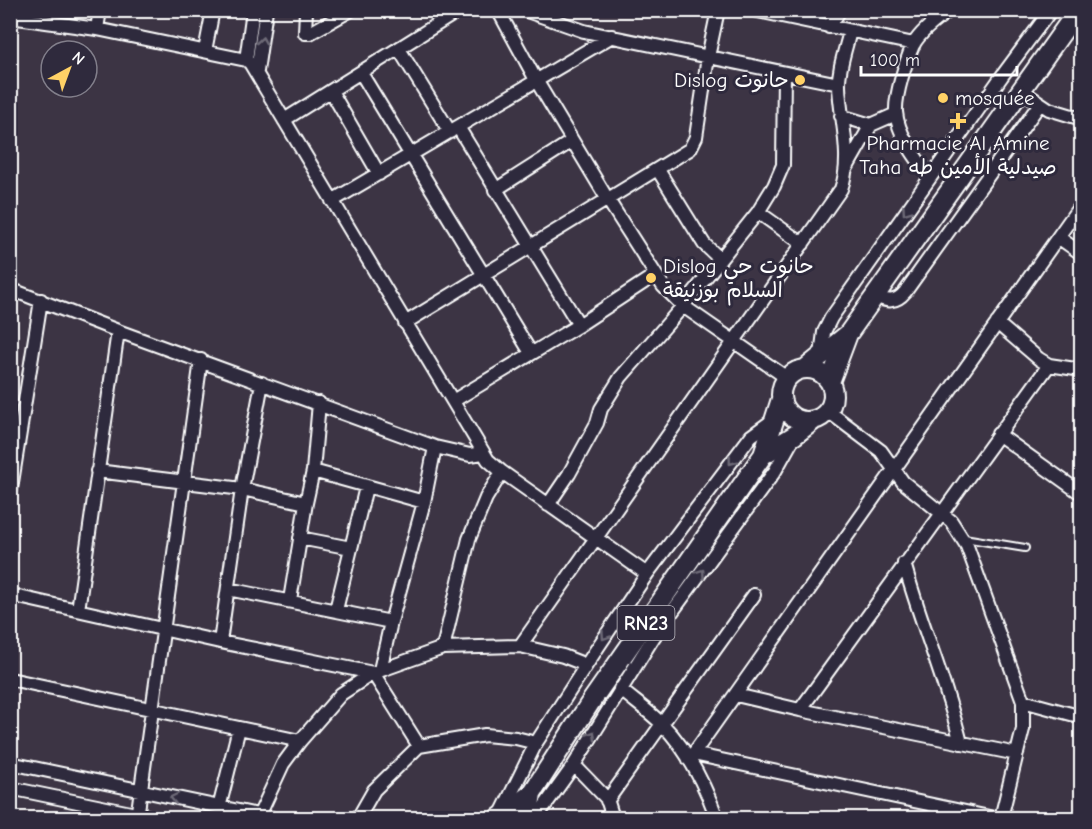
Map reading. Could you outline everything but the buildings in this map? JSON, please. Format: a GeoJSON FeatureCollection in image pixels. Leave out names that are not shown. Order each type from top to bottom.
{"type":"FeatureCollection","features":[{"type":"Feature","properties":{"kind":"main road"},"geometry":{"type":"LineString","coordinates":[[781,399],[789,414],[796,419],[821,416],[834,397],[831,382],[848,334],[1078,10]]}},
{"type":"Feature","properties":{"kind":"main road"},"geometry":{"type":"LineString","coordinates":[[787,378],[805,369],[848,334]]}},
{"type":"Feature","properties":{"kind":"main road"},"geometry":{"type":"LineString","coordinates":[[805,369],[820,372],[831,382]]}},
{"type":"Feature","properties":{"kind":"main road","name":"RN23"},"geometry":{"type":"LineString","coordinates":[[499,819],[532,793],[592,700],[763,454],[787,378]]}},
{"type":"Feature","properties":{"kind":"main road","name":"RN23"},"geometry":{"type":"LineString","coordinates":[[763,454],[821,416]]}},
{"type":"Feature","properties":{"kind":"main road","name":"RN23"},"geometry":{"type":"LineString","coordinates":[[528,819],[532,793]]}},
{"type":"Feature","properties":{"kind":"street"},"geometry":{"type":"LineString","coordinates":[[97,29],[100,10]]}},
{"type":"Feature","properties":{"kind":"street"},"geometry":{"type":"LineString","coordinates":[[205,51],[213,10]]}},
{"type":"Feature","properties":{"kind":"street"},"geometry":{"type":"LineString","coordinates":[[246,60],[253,10]]}},
{"type":"Feature","properties":{"kind":"street"},"geometry":{"type":"LineString","coordinates":[[257,71],[266,10]]}},
{"type":"Feature","properties":{"kind":"street"},"geometry":{"type":"LineString","coordinates":[[306,10],[305,33],[310,33],[351,10]]}},
{"type":"Feature","properties":{"kind":"street"},"geometry":{"type":"LineString","coordinates":[[284,120],[460,10]]}},
{"type":"Feature","properties":{"kind":"street"},"geometry":{"type":"LineString","coordinates":[[498,10],[572,141],[655,275],[683,306],[787,378]]}},
{"type":"Feature","properties":{"kind":"street"},"geometry":{"type":"LineString","coordinates":[[524,10],[584,31],[839,84]]}},
{"type":"Feature","properties":{"kind":"street"},"geometry":{"type":"LineString","coordinates":[[405,323],[685,153],[696,137],[708,57],[718,10]]}},
{"type":"Feature","properties":{"kind":"street"},"geometry":{"type":"LineString","coordinates":[[753,10],[914,44]]}},
{"type":"Feature","properties":{"kind":"street"},"geometry":{"type":"LineString","coordinates":[[829,27],[840,10]]}},
{"type":"Feature","properties":{"kind":"street"},"geometry":{"type":"LineString","coordinates":[[930,177],[909,147],[896,114],[901,82],[914,44],[926,30],[950,10]]}},
{"type":"Feature","properties":{"kind":"street"},"geometry":{"type":"LineString","coordinates":[[821,355],[824,332],[831,318],[1051,10]]}},
{"type":"Feature","properties":{"kind":"street"},"geometry":{"type":"LineString","coordinates":[[10,17],[97,29],[246,60],[257,71],[483,453],[502,472],[647,574]]}},
{"type":"Feature","properties":{"kind":"street"},"geometry":{"type":"LineString","coordinates":[[846,170],[839,84],[850,31]]}},
{"type":"Feature","properties":{"kind":"street"},"geometry":{"type":"LineString","coordinates":[[332,201],[612,36]]}},
{"type":"Feature","properties":{"kind":"street"},"geometry":{"type":"LineString","coordinates":[[399,49],[495,190],[579,325]]}},
{"type":"Feature","properties":{"kind":"street"},"geometry":{"type":"LineString","coordinates":[[361,73],[531,353]]}},
{"type":"Feature","properties":{"kind":"street"},"geometry":{"type":"LineString","coordinates":[[548,505],[569,474],[597,423],[601,409],[621,377],[683,306],[758,212],[774,186],[783,165],[783,73]]}},
{"type":"Feature","properties":{"kind":"street"},"geometry":{"type":"LineString","coordinates":[[331,91],[379,174]]}},
{"type":"Feature","properties":{"kind":"street"},"geometry":{"type":"LineString","coordinates":[[1022,91],[1049,110],[1082,119]]}},
{"type":"Feature","properties":{"kind":"street"},"geometry":{"type":"LineString","coordinates":[[875,296],[890,301],[901,297],[1039,105]]}},
{"type":"Feature","properties":{"kind":"street"},"geometry":{"type":"LineString","coordinates":[[520,646],[841,189],[846,170],[871,125],[896,114]]}},
{"type":"Feature","properties":{"kind":"street"},"geometry":{"type":"LineString","coordinates":[[841,116],[871,125]]}},
{"type":"Feature","properties":{"kind":"street"},"geometry":{"type":"LineString","coordinates":[[495,190],[572,141]]}},
{"type":"Feature","properties":{"kind":"street"},"geometry":{"type":"LineString","coordinates":[[658,170],[700,238],[720,259]]}},
{"type":"Feature","properties":{"kind":"street"},"geometry":{"type":"LineString","coordinates":[[691,757],[1082,203]]}},
{"type":"Feature","properties":{"kind":"street"},"geometry":{"type":"LineString","coordinates":[[758,212],[803,244]]}},
{"type":"Feature","properties":{"kind":"street"},"geometry":{"type":"LineString","coordinates":[[1058,237],[1082,254]]}},
{"type":"Feature","properties":{"kind":"street"},"geometry":{"type":"LineString","coordinates":[[453,401],[579,325],[655,275]]}},
{"type":"Feature","properties":{"kind":"street"},"geometry":{"type":"LineString","coordinates":[[10,289],[435,447],[470,455],[483,453]]}},
{"type":"Feature","properties":{"kind":"street"},"geometry":{"type":"LineString","coordinates":[[10,495],[13,457],[41,300]]}},
{"type":"Feature","properties":{"kind":"street"},"geometry":{"type":"LineString","coordinates":[[997,323],[1049,365],[1082,370]]}},
{"type":"Feature","properties":{"kind":"street"},"geometry":{"type":"LineString","coordinates":[[78,610],[118,331]]}},
{"type":"Feature","properties":{"kind":"street"},"geometry":{"type":"LineString","coordinates":[[137,817],[201,360]]}},
{"type":"Feature","properties":{"kind":"street"},"geometry":{"type":"LineString","coordinates":[[800,710],[1049,365]]}},
{"type":"Feature","properties":{"kind":"street"},"geometry":{"type":"LineString","coordinates":[[220,642],[242,489],[262,383]]}},
{"type":"Feature","properties":{"kind":"street"},"geometry":{"type":"LineString","coordinates":[[290,600],[313,471],[319,403]]}},
{"type":"Feature","properties":{"kind":"street"},"geometry":{"type":"LineString","coordinates":[[821,416],[881,451],[908,487],[951,521],[963,538],[1023,701],[1025,715],[1001,819]]}},
{"type":"Feature","properties":{"kind":"street"},"geometry":{"type":"LineString","coordinates":[[499,819],[536,743],[647,574],[752,436],[773,420]]}},
{"type":"Feature","properties":{"kind":"street"},"geometry":{"type":"LineString","coordinates":[[998,434],[1082,494]]}},
{"type":"Feature","properties":{"kind":"street"},"geometry":{"type":"LineString","coordinates":[[536,819],[574,765],[653,638],[776,471],[795,435]]}},
{"type":"Feature","properties":{"kind":"street"},"geometry":{"type":"LineString","coordinates":[[419,746],[377,671],[424,502],[435,447]]}},
{"type":"Feature","properties":{"kind":"street"},"geometry":{"type":"LineString","coordinates":[[97,471],[242,489],[306,503]]}},
{"type":"Feature","properties":{"kind":"street"},"geometry":{"type":"LineString","coordinates":[[313,471],[424,502]]}},
{"type":"Feature","properties":{"kind":"street"},"geometry":{"type":"LineString","coordinates":[[443,648],[469,539],[486,498],[502,472]]}},
{"type":"Feature","properties":{"kind":"street"},"geometry":{"type":"LineString","coordinates":[[336,610],[366,487]]}},
{"type":"Feature","properties":{"kind":"street"},"geometry":{"type":"LineString","coordinates":[[300,538],[351,548]]}},
{"type":"Feature","properties":{"kind":"street"},"geometry":{"type":"LineString","coordinates":[[904,563],[918,613],[961,742]]}},
{"type":"Feature","properties":{"kind":"street"},"geometry":{"type":"LineString","coordinates":[[228,590],[290,600],[391,622]]}},
{"type":"Feature","properties":{"kind":"street"},"geometry":{"type":"LineString","coordinates":[[10,595],[220,642],[377,671]]}},
{"type":"Feature","properties":{"kind":"street"},"geometry":{"type":"LineString","coordinates":[[607,801],[754,595]]}},
{"type":"Feature","properties":{"kind":"street"},"geometry":{"type":"LineString","coordinates":[[259,817],[283,764],[300,741],[341,694],[377,671],[443,648],[520,646],[563,656],[586,665]]}},
{"type":"Feature","properties":{"kind":"street"},"geometry":{"type":"LineString","coordinates":[[10,679],[300,741]]}},
{"type":"Feature","properties":{"kind":"street"},"geometry":{"type":"LineString","coordinates":[[620,689],[663,725],[691,757],[717,819]]}},
{"type":"Feature","properties":{"kind":"street"},"geometry":{"type":"LineString","coordinates":[[736,695],[1017,754]]}},
{"type":"Feature","properties":{"kind":"street"},"geometry":{"type":"LineString","coordinates":[[1023,701],[1082,717]]}},
{"type":"Feature","properties":{"kind":"street"},"geometry":{"type":"LineString","coordinates":[[945,739],[956,722]]}},
{"type":"Feature","properties":{"kind":"street"},"geometry":{"type":"LineString","coordinates":[[219,808],[239,728]]}},
{"type":"Feature","properties":{"kind":"street"},"geometry":{"type":"LineString","coordinates":[[358,819],[374,789],[419,746],[484,735],[516,738],[536,743]]}},
{"type":"Feature","properties":{"kind":"street"},"geometry":{"type":"LineString","coordinates":[[691,757],[934,812],[994,819]]}},
{"type":"Feature","properties":{"kind":"street"},"geometry":{"type":"LineString","coordinates":[[10,763],[272,819]]}},
{"type":"Feature","properties":{"kind":"street"},"geometry":{"type":"LineString","coordinates":[[574,765],[607,801],[613,819]]}},
{"type":"Feature","properties":{"kind":"street"},"geometry":{"type":"LineString","coordinates":[[10,788],[137,817],[155,819]]}},
{"type":"Feature","properties":{"kind":"lane"},"geometry":{"type":"LineString","coordinates":[[963,538],[1025,548]]}},
{"type":"Feature","properties":{"kind":"place","name":"Dislog حانوت"},"geometry":{"type":"Point","coordinates":[800,80]}},
{"type":"Feature","properties":{"kind":"place","name":"mosquée"},"geometry":{"type":"Point","coordinates":[943,98]}},
{"type":"Feature","properties":{"kind":"place","name":"Pharmacie Al Amine Taha صيدلية الأمين طه"},"geometry":{"type":"Point","coordinates":[958,121]}},
{"type":"Feature","properties":{"kind":"place","name":"Dislog حانوت حي السلام بوزنيقة"},"geometry":{"type":"Point","coordinates":[651,278]}}]}
